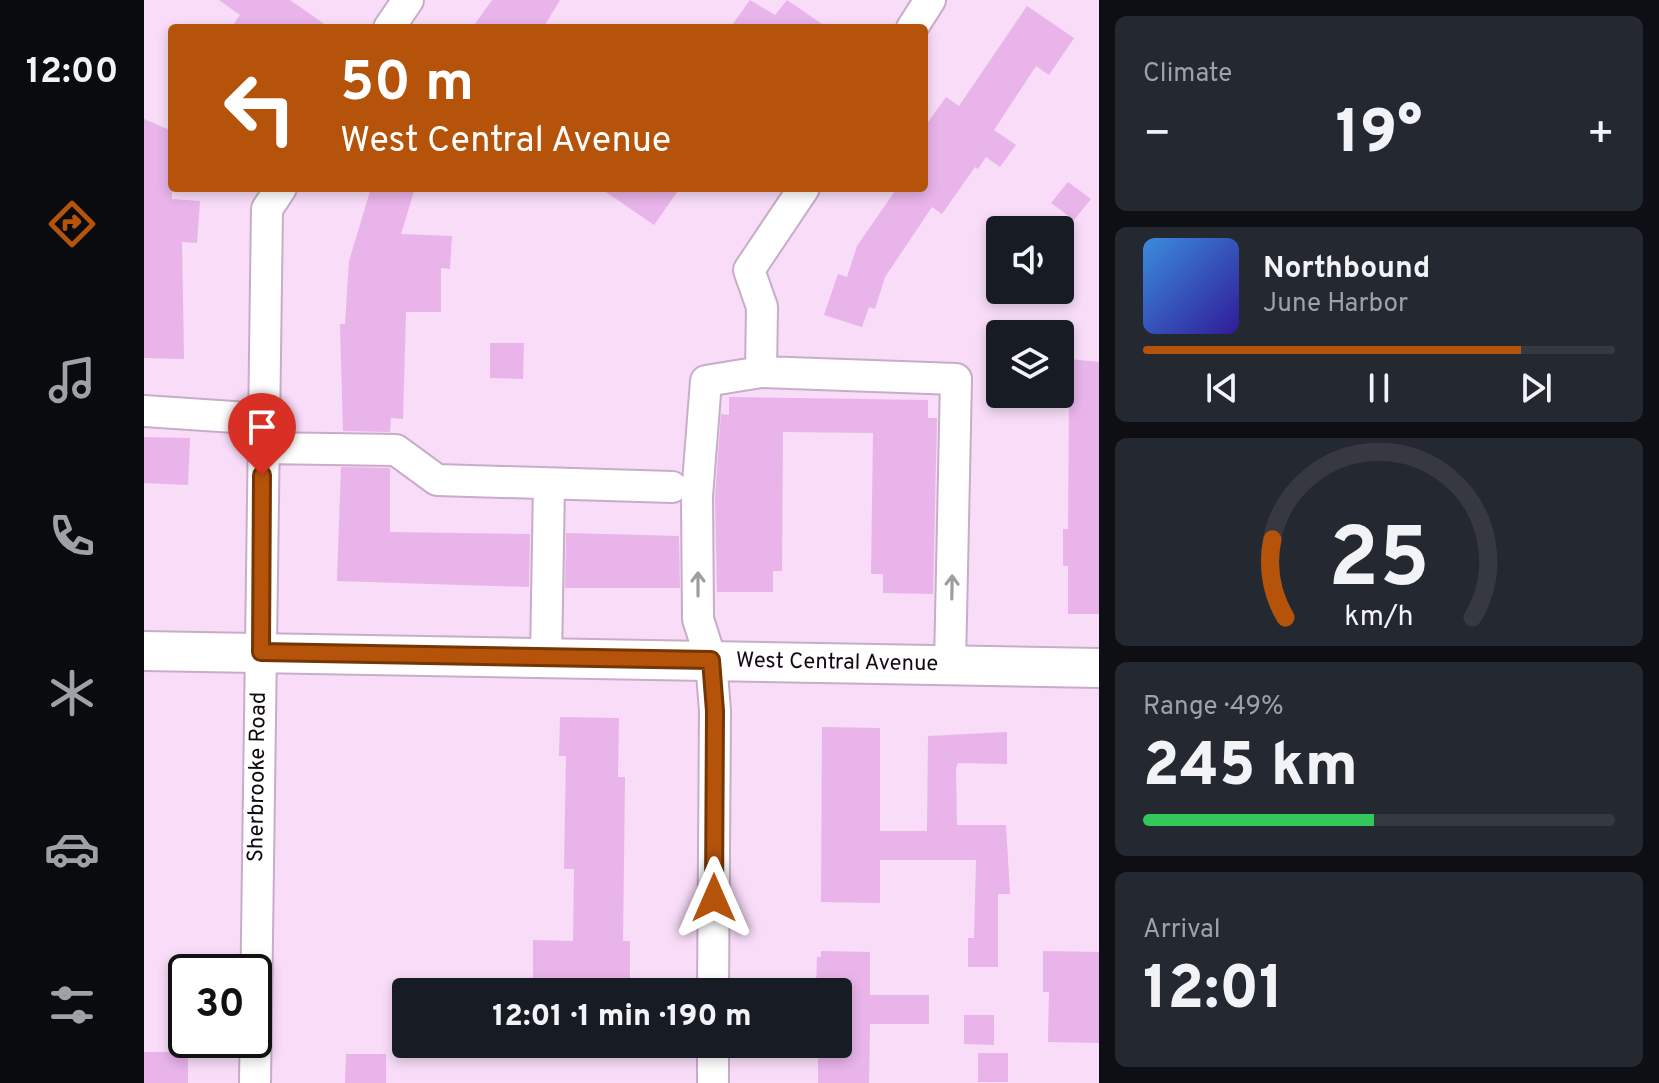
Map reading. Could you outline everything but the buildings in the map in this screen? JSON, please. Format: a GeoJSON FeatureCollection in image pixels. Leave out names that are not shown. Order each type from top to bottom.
{"type":"FeatureCollection","features":[{"type":"Feature","properties":{"kind":"main road","name":"West Central Avenue"},"geometry":{"type":"LineString","coordinates":[[144,651],[1099,668]]}},
{"type":"Feature","properties":{"kind":"street"},"geometry":{"type":"LineString","coordinates":[[392,24],[408,0]]}},
{"type":"Feature","properties":{"kind":"street"},"geometry":{"type":"LineString","coordinates":[[915,24],[930,0]]}},
{"type":"Feature","properties":{"kind":"street","name":"Sherbrooke Road"},"geometry":{"type":"LineString","coordinates":[[255,1083],[267,209],[278,192]]}},
{"type":"Feature","properties":{"kind":"street"},"geometry":{"type":"LineString","coordinates":[[761,372],[762,307],[749,270],[801,192]]}},
{"type":"Feature","properties":{"kind":"street"},"geometry":{"type":"LineString","coordinates":[[713,978],[715,711],[711,660],[698,619],[697,496],[706,381],[761,372],[956,379],[950,665]]}},
{"type":"Feature","properties":{"kind":"street"},"geometry":{"type":"LineString","coordinates":[[144,411],[263,434],[396,450],[437,480],[672,487]]}},
{"type":"Feature","properties":{"kind":"street"},"geometry":{"type":"LineString","coordinates":[[546,658],[549,484]]}},
{"type":"Feature","properties":{"kind":"street"},"geometry":{"type":"LineString","coordinates":[[713,1058],[713,1083]]}},
{"type":"Feature","properties":{"kind":"route"},"geometry":{"type":"LineString","coordinates":[[262,475],[261,652],[711,660],[715,711],[714,898]]}}]}
